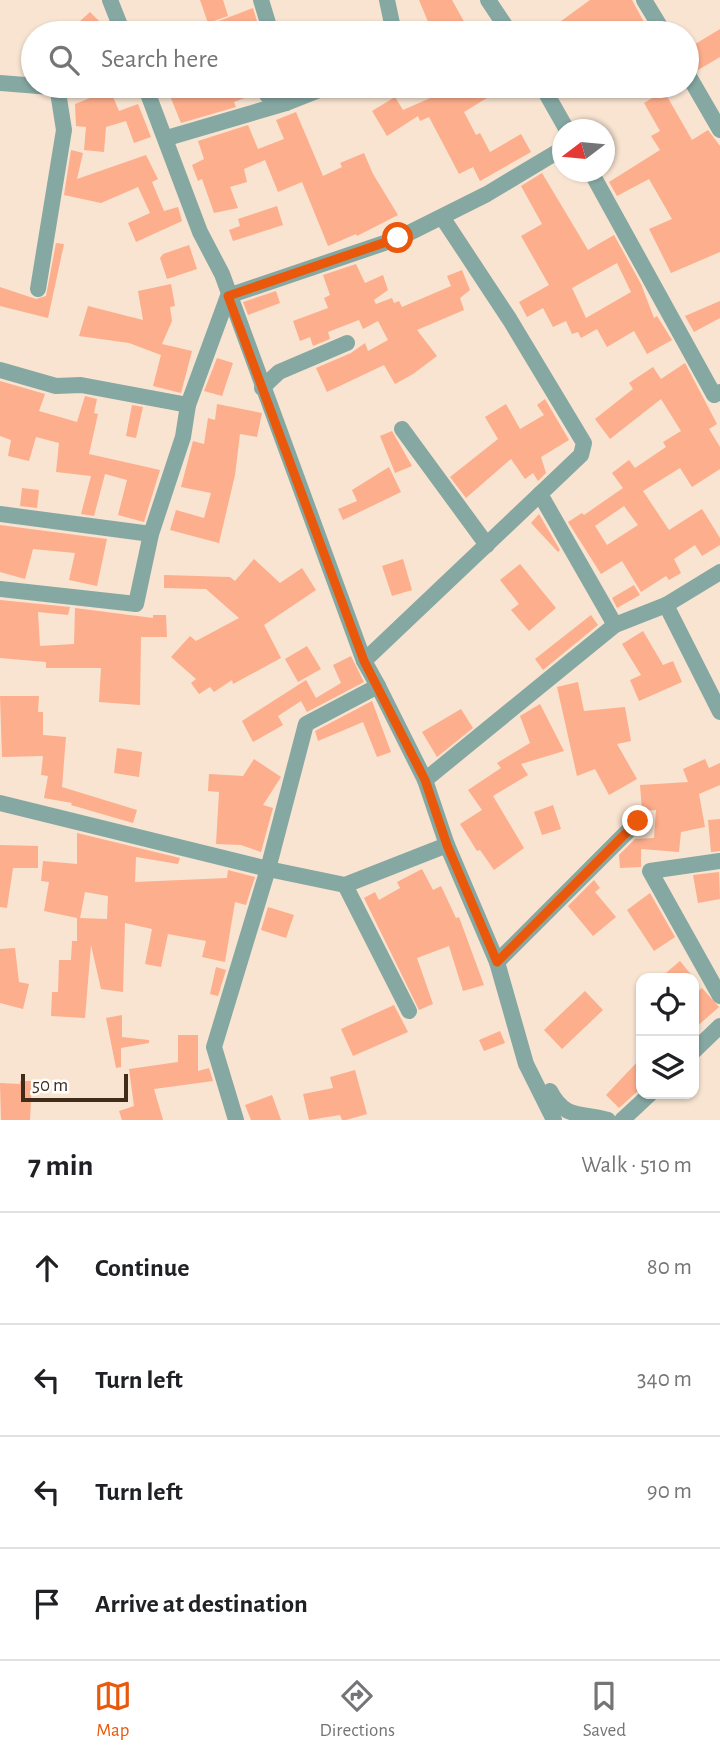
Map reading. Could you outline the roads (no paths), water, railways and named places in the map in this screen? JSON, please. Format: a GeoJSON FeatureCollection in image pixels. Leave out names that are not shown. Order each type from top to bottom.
{"type":"FeatureCollection","features":[{"type":"Feature","properties":{"kind":"street"},"geometry":{"type":"LineString","coordinates":[[110,0],[118,21]]}},
{"type":"Feature","properties":{"kind":"street"},"geometry":{"type":"LineString","coordinates":[[261,0],[267,21]]}},
{"type":"Feature","properties":{"kind":"street"},"geometry":{"type":"LineString","coordinates":[[387,0],[391,21]]}},
{"type":"Feature","properties":{"kind":"street"},"geometry":{"type":"LineString","coordinates":[[488,0],[502,21]]}},
{"type":"Feature","properties":{"kind":"street"},"geometry":{"type":"LineString","coordinates":[[644,0],[657,21]]}},
{"type":"Feature","properties":{"kind":"street"},"geometry":{"type":"LineString","coordinates":[[0,83],[21,85]]}},
{"type":"Feature","properties":{"kind":"street"},"geometry":{"type":"LineString","coordinates":[[699,94],[720,130]]}},
{"type":"Feature","properties":{"kind":"street"},"geometry":{"type":"LineString","coordinates":[[38,289],[64,130],[59,98]]}},
{"type":"Feature","properties":{"kind":"street"},"geometry":{"type":"LineString","coordinates":[[150,98],[200,232],[222,274],[364,661],[425,780],[447,845],[497,962],[526,1064],[554,1120]]}},
{"type":"Feature","properties":{"kind":"street"},"geometry":{"type":"LineString","coordinates":[[274,98],[286,103]]}},
{"type":"Feature","properties":{"kind":"street"},"geometry":{"type":"LineString","coordinates":[[167,138],[299,98]]}},
{"type":"Feature","properties":{"kind":"street"},"geometry":{"type":"LineString","coordinates":[[549,98],[561,119]]}},
{"type":"Feature","properties":{"kind":"street"},"geometry":{"type":"LineString","coordinates":[[228,296],[398,238],[442,217],[552,155]]}},
{"type":"Feature","properties":{"kind":"street"},"geometry":{"type":"LineString","coordinates":[[597,182],[714,395],[720,392]]}},
{"type":"Feature","properties":{"kind":"street"},"geometry":{"type":"LineString","coordinates":[[364,661],[581,455],[584,443],[510,320],[442,217]]}},
{"type":"Feature","properties":{"kind":"street"},"geometry":{"type":"LineString","coordinates":[[0,589],[136,604],[152,534],[183,437],[188,405],[228,296]]}},
{"type":"Feature","properties":{"kind":"street"},"geometry":{"type":"LineString","coordinates":[[262,388],[279,372],[347,343]]}},
{"type":"Feature","properties":{"kind":"street"},"geometry":{"type":"LineString","coordinates":[[0,370],[56,386],[81,385],[188,405]]}},
{"type":"Feature","properties":{"kind":"street"},"geometry":{"type":"LineString","coordinates":[[402,429],[487,545]]}},
{"type":"Feature","properties":{"kind":"street"},"geometry":{"type":"LineString","coordinates":[[540,494],[615,625]]}},
{"type":"Feature","properties":{"kind":"street"},"geometry":{"type":"LineString","coordinates":[[0,513],[152,534]]}},
{"type":"Feature","properties":{"kind":"street"},"geometry":{"type":"LineString","coordinates":[[425,780],[615,625],[666,605],[720,572]]}},
{"type":"Feature","properties":{"kind":"street"},"geometry":{"type":"LineString","coordinates":[[666,605],[720,712]]}},
{"type":"Feature","properties":{"kind":"street"},"geometry":{"type":"LineString","coordinates":[[236,1120],[214,1047],[268,869],[306,724],[378,686]]}},
{"type":"Feature","properties":{"kind":"street"},"geometry":{"type":"LineString","coordinates":[[0,803],[268,869],[345,885],[447,845]]}},
{"type":"Feature","properties":{"kind":"street"},"geometry":{"type":"LineString","coordinates":[[497,962],[638,821]]}},
{"type":"Feature","properties":{"kind":"street"},"geometry":{"type":"LineString","coordinates":[[720,861],[650,871],[720,996]]}},
{"type":"Feature","properties":{"kind":"street"},"geometry":{"type":"LineString","coordinates":[[345,885],[409,1011]]}},
{"type":"Feature","properties":{"kind":"street"},"geometry":{"type":"LineString","coordinates":[[699,1046],[720,1026]]}},
{"type":"Feature","properties":{"kind":"street"},"geometry":{"type":"LineString","coordinates":[[526,1064],[536,1068],[557,1106],[574,1115],[593,1115],[608,1120]]}},
{"type":"Feature","properties":{"kind":"street"},"geometry":{"type":"LineString","coordinates":[[622,1120],[645,1099]]}},
{"type":"Feature","properties":{"kind":"street"},"geometry":{"type":"LineString","coordinates":[[635,1120],[648,1099]]}}]}
